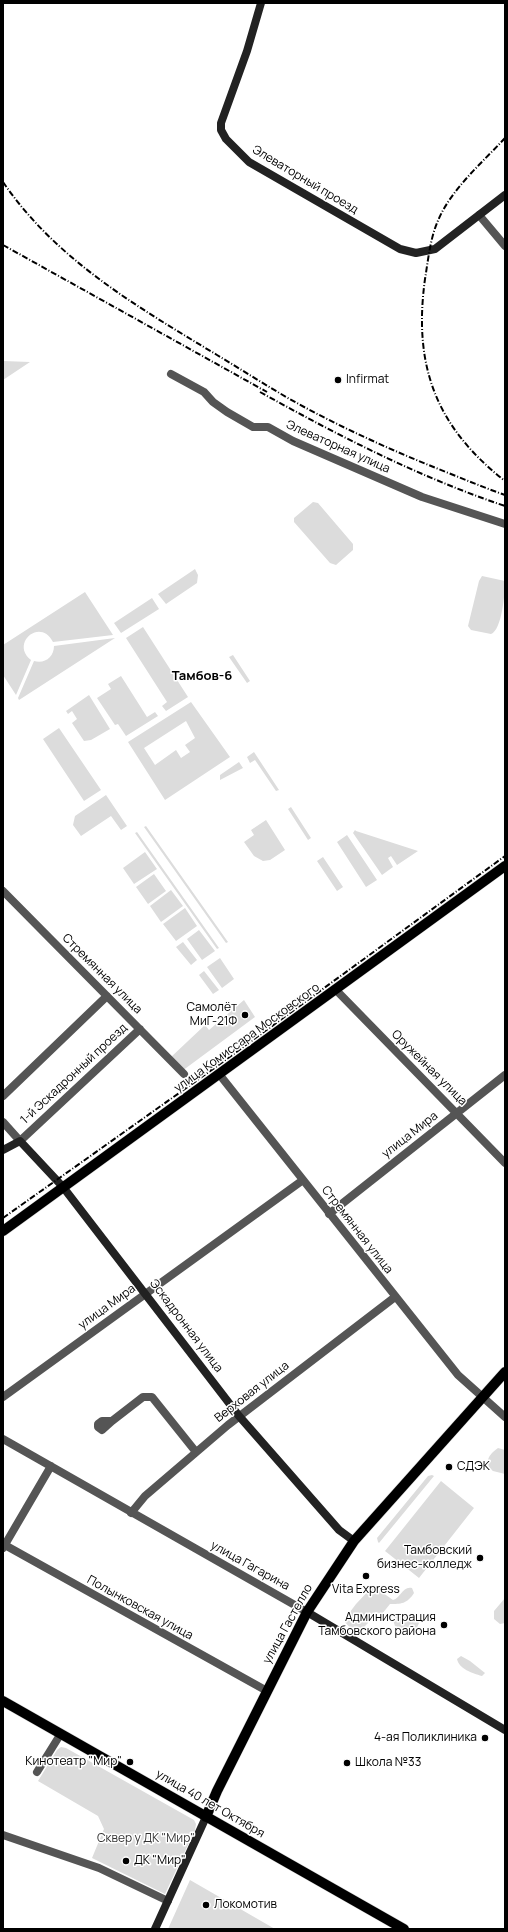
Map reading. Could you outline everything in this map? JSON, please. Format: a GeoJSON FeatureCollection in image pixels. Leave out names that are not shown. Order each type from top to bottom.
{"type":"FeatureCollection","features":[{"type":"Feature","properties":{"kind":"main road","name":"улица Комиссара Московского"},"geometry":{"type":"LineString","coordinates":[[3,1231],[505,866]]}},
{"type":"Feature","properties":{"kind":"main road","name":"улица Гастелло"},"geometry":{"type":"LineString","coordinates":[[206,1817],[217,1791],[307,1612],[354,1541],[505,1372]]}},
{"type":"Feature","properties":{"kind":"main road","name":"улица 40 лет Октября"},"geometry":{"type":"LineString","coordinates":[[3,1701],[60,1735],[404,1929]]}},
{"type":"Feature","properties":{"kind":"street","name":"Элеваторный проезд"},"geometry":{"type":"LineString","coordinates":[[261,3],[247,51],[221,123],[224,136],[236,151],[249,162],[400,248],[412,253],[420,253],[438,248],[479,214]]}},
{"type":"Feature","properties":{"kind":"street"},"geometry":{"type":"LineString","coordinates":[[505,195],[479,214],[505,246]]}},
{"type":"Feature","properties":{"kind":"street","name":"Элеваторная улица"},"geometry":{"type":"LineString","coordinates":[[171,374],[204,392],[213,402],[227,412],[254,427],[268,427],[293,441],[422,497],[505,524]]}},
{"type":"Feature","properties":{"kind":"street","name":"Стремянная улица"},"geometry":{"type":"LineString","coordinates":[[3,890],[184,1074]]}},
{"type":"Feature","properties":{"kind":"street","name":"Оружейная улица"},"geometry":{"type":"LineString","coordinates":[[336,990],[505,1163]]}},
{"type":"Feature","properties":{"kind":"street"},"geometry":{"type":"LineString","coordinates":[[3,1096],[107,996]]}},
{"type":"Feature","properties":{"kind":"street","name":"1-й Эскадронный проезд"},"geometry":{"type":"LineString","coordinates":[[3,1150],[20,1142],[140,1029]]}},
{"type":"Feature","properties":{"kind":"street","name":"Стремянная улица"},"geometry":{"type":"LineString","coordinates":[[219,1074],[395,1298],[458,1375],[505,1417]]}},
{"type":"Feature","properties":{"kind":"street","name":"улица Мира"},"geometry":{"type":"LineString","coordinates":[[329,1214],[505,1075]]}},
{"type":"Feature","properties":{"kind":"street","name":"Эскадронная улица"},"geometry":{"type":"LineString","coordinates":[[3,1122],[63,1187],[240,1416],[339,1530],[354,1541]]}},
{"type":"Feature","properties":{"kind":"street","name":"улица Мира"},"geometry":{"type":"LineString","coordinates":[[3,1397],[303,1180]]}},
{"type":"Feature","properties":{"kind":"street","name":"Верховая улица"},"geometry":{"type":"LineString","coordinates":[[131,1513],[145,1496],[240,1416],[395,1298]]}},
{"type":"Feature","properties":{"kind":"street"},"geometry":{"type":"LineString","coordinates":[[112,1421],[143,1397],[152,1397],[196,1452]]}},
{"type":"Feature","properties":{"kind":"street","name":"улица Гагарина"},"geometry":{"type":"LineString","coordinates":[[3,1438],[131,1513],[307,1612],[505,1730]]}},
{"type":"Feature","properties":{"kind":"street"},"geometry":{"type":"LineString","coordinates":[[4,1546],[51,1466]]}},
{"type":"Feature","properties":{"kind":"street","name":"Полынковская улица"},"geometry":{"type":"LineString","coordinates":[[4,1546],[267,1691]]}},
{"type":"Feature","properties":{"kind":"street"},"geometry":{"type":"LineString","coordinates":[[38,1772],[60,1735]]}},
{"type":"Feature","properties":{"kind":"street","name":"улица Гастелло"},"geometry":{"type":"LineString","coordinates":[[155,1929],[206,1817]]}},
{"type":"Feature","properties":{"kind":"street"},"geometry":{"type":"LineString","coordinates":[[3,1835],[99,1868],[168,1901]]}},
{"type":"Feature","properties":{"kind":"green space"},"geometry":{"type":"Polygon","coordinates":[[[3,361],[30,362],[3,380],[3,361]]]}},
{"type":"Feature","properties":{"kind":"green space"},"geometry":{"type":"Polygon","coordinates":[[[313,502],[318,503],[353,544],[353,550],[336,565],[330,563],[294,522],[294,518],[313,502]]]}},
{"type":"Feature","properties":{"kind":"green space"},"geometry":{"type":"Polygon","coordinates":[[[195,569],[198,575],[197,583],[166,604],[158,594],[195,569]]]}},
{"type":"Feature","properties":{"kind":"green space"},"geometry":{"type":"Polygon","coordinates":[[[482,576],[505,581],[500,619],[495,631],[491,634],[471,630],[468,626],[479,581],[482,576]]]}},
{"type":"Feature","properties":{"kind":"green space"},"geometry":{"type":"Polygon","coordinates":[[[85,592],[113,635],[53,642],[47,635],[41,632],[35,632],[25,641],[25,654],[31,660],[16,695],[3,675],[3,645],[85,592]]]}},
{"type":"Feature","properties":{"kind":"green space"},"geometry":{"type":"Polygon","coordinates":[[[152,598],[159,609],[121,633],[114,623],[152,598]]]}},
{"type":"Feature","properties":{"kind":"green space"},"geometry":{"type":"Polygon","coordinates":[[[143,627],[188,697],[166,711],[162,706],[167,702],[126,638],[143,627]]]}},
{"type":"Feature","properties":{"kind":"green space"},"geometry":{"type":"Polygon","coordinates":[[[115,638],[19,700],[18,698],[34,661],[38,662],[48,659],[54,650],[54,646],[115,638]]]}},
{"type":"Feature","properties":{"kind":"green space"},"geometry":{"type":"Polygon","coordinates":[[[233,655],[250,681],[247,683],[229,657],[233,655]]]}},
{"type":"Feature","properties":{"kind":"green space"},"geometry":{"type":"Polygon","coordinates":[[[121,676],[147,717],[155,712],[158,716],[126,736],[118,724],[115,725],[97,698],[111,689],[108,684],[121,676]]]}},
{"type":"Feature","properties":{"kind":"green space"},"geometry":{"type":"Polygon","coordinates":[[[89,695],[110,729],[91,740],[84,741],[72,723],[77,719],[72,711],[68,714],[66,711],[89,695]]]}},
{"type":"Feature","properties":{"kind":"green space"},"geometry":{"type":"Polygon","coordinates":[[[191,702],[230,757],[165,800],[128,742],[191,702]],[[186,721],[144,748],[155,765],[176,750],[181,758],[190,752],[185,745],[195,738],[186,721]]]}},
{"type":"Feature","properties":{"kind":"green space"},"geometry":{"type":"Polygon","coordinates":[[[59,728],[101,790],[84,801],[43,739],[59,728]]]}},
{"type":"Feature","properties":{"kind":"green space"},"geometry":{"type":"Polygon","coordinates":[[[254,752],[279,790],[276,791],[255,760],[250,763],[247,757],[254,752]]]}},
{"type":"Feature","properties":{"kind":"green space"},"geometry":{"type":"Polygon","coordinates":[[[239,762],[243,768],[220,780],[220,775],[239,762]]]}},
{"type":"Feature","properties":{"kind":"green space"},"geometry":{"type":"Polygon","coordinates":[[[106,795],[127,826],[121,830],[111,816],[81,836],[73,825],[75,816],[106,795]]]}},
{"type":"Feature","properties":{"kind":"green space"},"geometry":{"type":"Polygon","coordinates":[[[291,807],[311,838],[308,840],[288,809],[291,807]]]}},
{"type":"Feature","properties":{"kind":"green space"},"geometry":{"type":"Polygon","coordinates":[[[266,820],[285,850],[270,860],[263,861],[254,856],[244,842],[254,835],[251,830],[266,820]]]}},
{"type":"Feature","properties":{"kind":"green space"},"geometry":{"type":"Polygon","coordinates":[[[146,826],[228,942],[226,943],[144,827],[146,826]]]}},
{"type":"Feature","properties":{"kind":"green space"},"geometry":{"type":"Polygon","coordinates":[[[355,830],[418,851],[397,865],[391,856],[388,858],[393,867],[382,875],[353,833],[355,830]]]}},
{"type":"Feature","properties":{"kind":"green space"},"geometry":{"type":"Polygon","coordinates":[[[137,832],[219,948],[217,949],[135,833],[137,832]]]}},
{"type":"Feature","properties":{"kind":"green space"},"geometry":{"type":"Polygon","coordinates":[[[347,835],[377,880],[366,887],[337,842],[347,835]]]}},
{"type":"Feature","properties":{"kind":"green space"},"geometry":{"type":"Polygon","coordinates":[[[145,852],[157,869],[134,884],[123,868],[145,852]]]}},
{"type":"Feature","properties":{"kind":"green space"},"geometry":{"type":"Polygon","coordinates":[[[323,857],[343,887],[337,891],[317,861],[323,857]]]}},
{"type":"Feature","properties":{"kind":"green space"},"geometry":{"type":"Polygon","coordinates":[[[154,874],[166,891],[148,904],[136,887],[154,874]]]}},
{"type":"Feature","properties":{"kind":"green space"},"geometry":{"type":"Polygon","coordinates":[[[171,890],[183,906],[161,922],[150,906],[171,890]]]}},
{"type":"Feature","properties":{"kind":"green space"},"geometry":{"type":"Polygon","coordinates":[[[185,908],[197,926],[176,941],[163,924],[185,908]]]}},
{"type":"Feature","properties":{"kind":"green space"},"geometry":{"type":"Polygon","coordinates":[[[199,930],[215,951],[202,960],[187,939],[199,930]]]}},
{"type":"Feature","properties":{"kind":"green space"},"geometry":{"type":"Polygon","coordinates":[[[183,942],[197,960],[191,965],[176,947],[183,942]]]}},
{"type":"Feature","properties":{"kind":"green space"},"geometry":{"type":"Polygon","coordinates":[[[220,958],[234,979],[222,988],[207,967],[220,958]]]}},
{"type":"Feature","properties":{"kind":"green space"},"geometry":{"type":"Polygon","coordinates":[[[204,971],[219,990],[213,994],[199,975],[204,971]]]}},
{"type":"Feature","properties":{"kind":"green space"},"geometry":{"type":"Polygon","coordinates":[[[244,1000],[255,1017],[182,1071],[170,1058],[205,1025],[209,1030],[244,1000]]]}},
{"type":"Feature","properties":{"kind":"green space"},"geometry":{"type":"Polygon","coordinates":[[[498,1448],[505,1450],[505,1474],[493,1471],[488,1465],[488,1459],[498,1448]]]}},
{"type":"Feature","properties":{"kind":"green space"},"geometry":{"type":"Polygon","coordinates":[[[428,1476],[434,1476],[379,1543],[377,1538],[428,1476]]]}},
{"type":"Feature","properties":{"kind":"green space"},"geometry":{"type":"Polygon","coordinates":[[[441,1481],[474,1508],[419,1578],[385,1551],[441,1481]]]}},
{"type":"Feature","properties":{"kind":"green space"},"geometry":{"type":"Polygon","coordinates":[[[372,1587],[376,1588],[393,1600],[396,1599],[404,1590],[409,1588],[412,1588],[414,1593],[404,1603],[390,1604],[382,1614],[376,1612],[367,1616],[368,1623],[360,1631],[355,1630],[344,1620],[356,1604],[372,1587]]]}},
{"type":"Feature","properties":{"kind":"green space"},"geometry":{"type":"Polygon","coordinates":[[[505,1598],[505,1623],[500,1624],[494,1619],[494,1611],[505,1598]]]}},
{"type":"Feature","properties":{"kind":"green space"},"geometry":{"type":"Polygon","coordinates":[[[398,1614],[414,1616],[419,1623],[416,1630],[411,1632],[395,1626],[393,1620],[398,1614]]]}},
{"type":"Feature","properties":{"kind":"green space"},"geometry":{"type":"Polygon","coordinates":[[[461,1656],[485,1673],[482,1676],[463,1668],[457,1659],[461,1656]]]}},
{"type":"Feature","properties":{"kind":"green space","name":"Сквер у ДК \"Мир\""},"geometry":{"type":"Polygon","coordinates":[[[61,1747],[66,1748],[194,1820],[196,1824],[195,1830],[165,1894],[92,1858],[104,1829],[98,1816],[38,1781],[57,1750],[61,1747]]]}},
{"type":"Feature","properties":{"kind":"green space","name":"Локомотив"},"geometry":{"type":"Polygon","coordinates":[[[190,1880],[275,1929],[168,1929],[190,1880]]]}},
{"type":"Feature","properties":{"kind":"railway"},"geometry":{"type":"LineString","coordinates":[[505,138],[458,188],[450,199],[437,223],[431,243],[422,310],[423,340],[427,367],[435,392],[446,416],[462,439],[481,460],[505,481]]}},
{"type":"Feature","properties":{"kind":"railway"},"geometry":{"type":"LineString","coordinates":[[3,182],[24,210],[48,236],[74,259],[101,280],[158,319],[273,389],[323,417],[357,434],[410,457],[505,495]]}},
{"type":"Feature","properties":{"kind":"railway"},"geometry":{"type":"LineString","coordinates":[[3,245],[267,392]]}},
{"type":"Feature","properties":{"kind":"railway"},"geometry":{"type":"LineString","coordinates":[[260,392],[380,455],[473,495],[505,506]]}},
{"type":"Feature","properties":{"kind":"railway"},"geometry":{"type":"LineString","coordinates":[[3,1218],[220,1064],[505,856]]}},
{"type":"Feature","properties":{"kind":"place","name":"Infirmat"},"geometry":{"type":"Point","coordinates":[338,380]}},
{"type":"Feature","properties":{"kind":"place","name":"Самолёт МиГ-21Ф"},"geometry":{"type":"Point","coordinates":[245,1015]}},
{"type":"Feature","properties":{"kind":"place","name":"СДЭК"},"geometry":{"type":"Point","coordinates":[449,1467]}},
{"type":"Feature","properties":{"kind":"place","name":"Тамбовский бизнес-колледж"},"geometry":{"type":"Point","coordinates":[480,1558]}},
{"type":"Feature","properties":{"kind":"place","name":"Vita Express"},"geometry":{"type":"Point","coordinates":[366,1576]}},
{"type":"Feature","properties":{"kind":"place","name":"Администрация Тамбовского района"},"geometry":{"type":"Point","coordinates":[444,1625]}},
{"type":"Feature","properties":{"kind":"place","name":"4-ая Поликлиника"},"geometry":{"type":"Point","coordinates":[485,1738]}},
{"type":"Feature","properties":{"kind":"place","name":"Кинотеатр \"Мир\""},"geometry":{"type":"Point","coordinates":[130,1762]}},
{"type":"Feature","properties":{"kind":"place","name":"Школа №33"},"geometry":{"type":"Point","coordinates":[347,1763]}},
{"type":"Feature","properties":{"kind":"place","name":"ДК \"Мир\""},"geometry":{"type":"Point","coordinates":[126,1861]}},
{"type":"Feature","properties":{"kind":"place","name":"Локомотив"},"geometry":{"type":"Point","coordinates":[206,1905]}},
{"type":"Feature","properties":{"kind":"district","name":"Тамбов-6"},"geometry":{"type":"Point","coordinates":[202,676]}}]}
